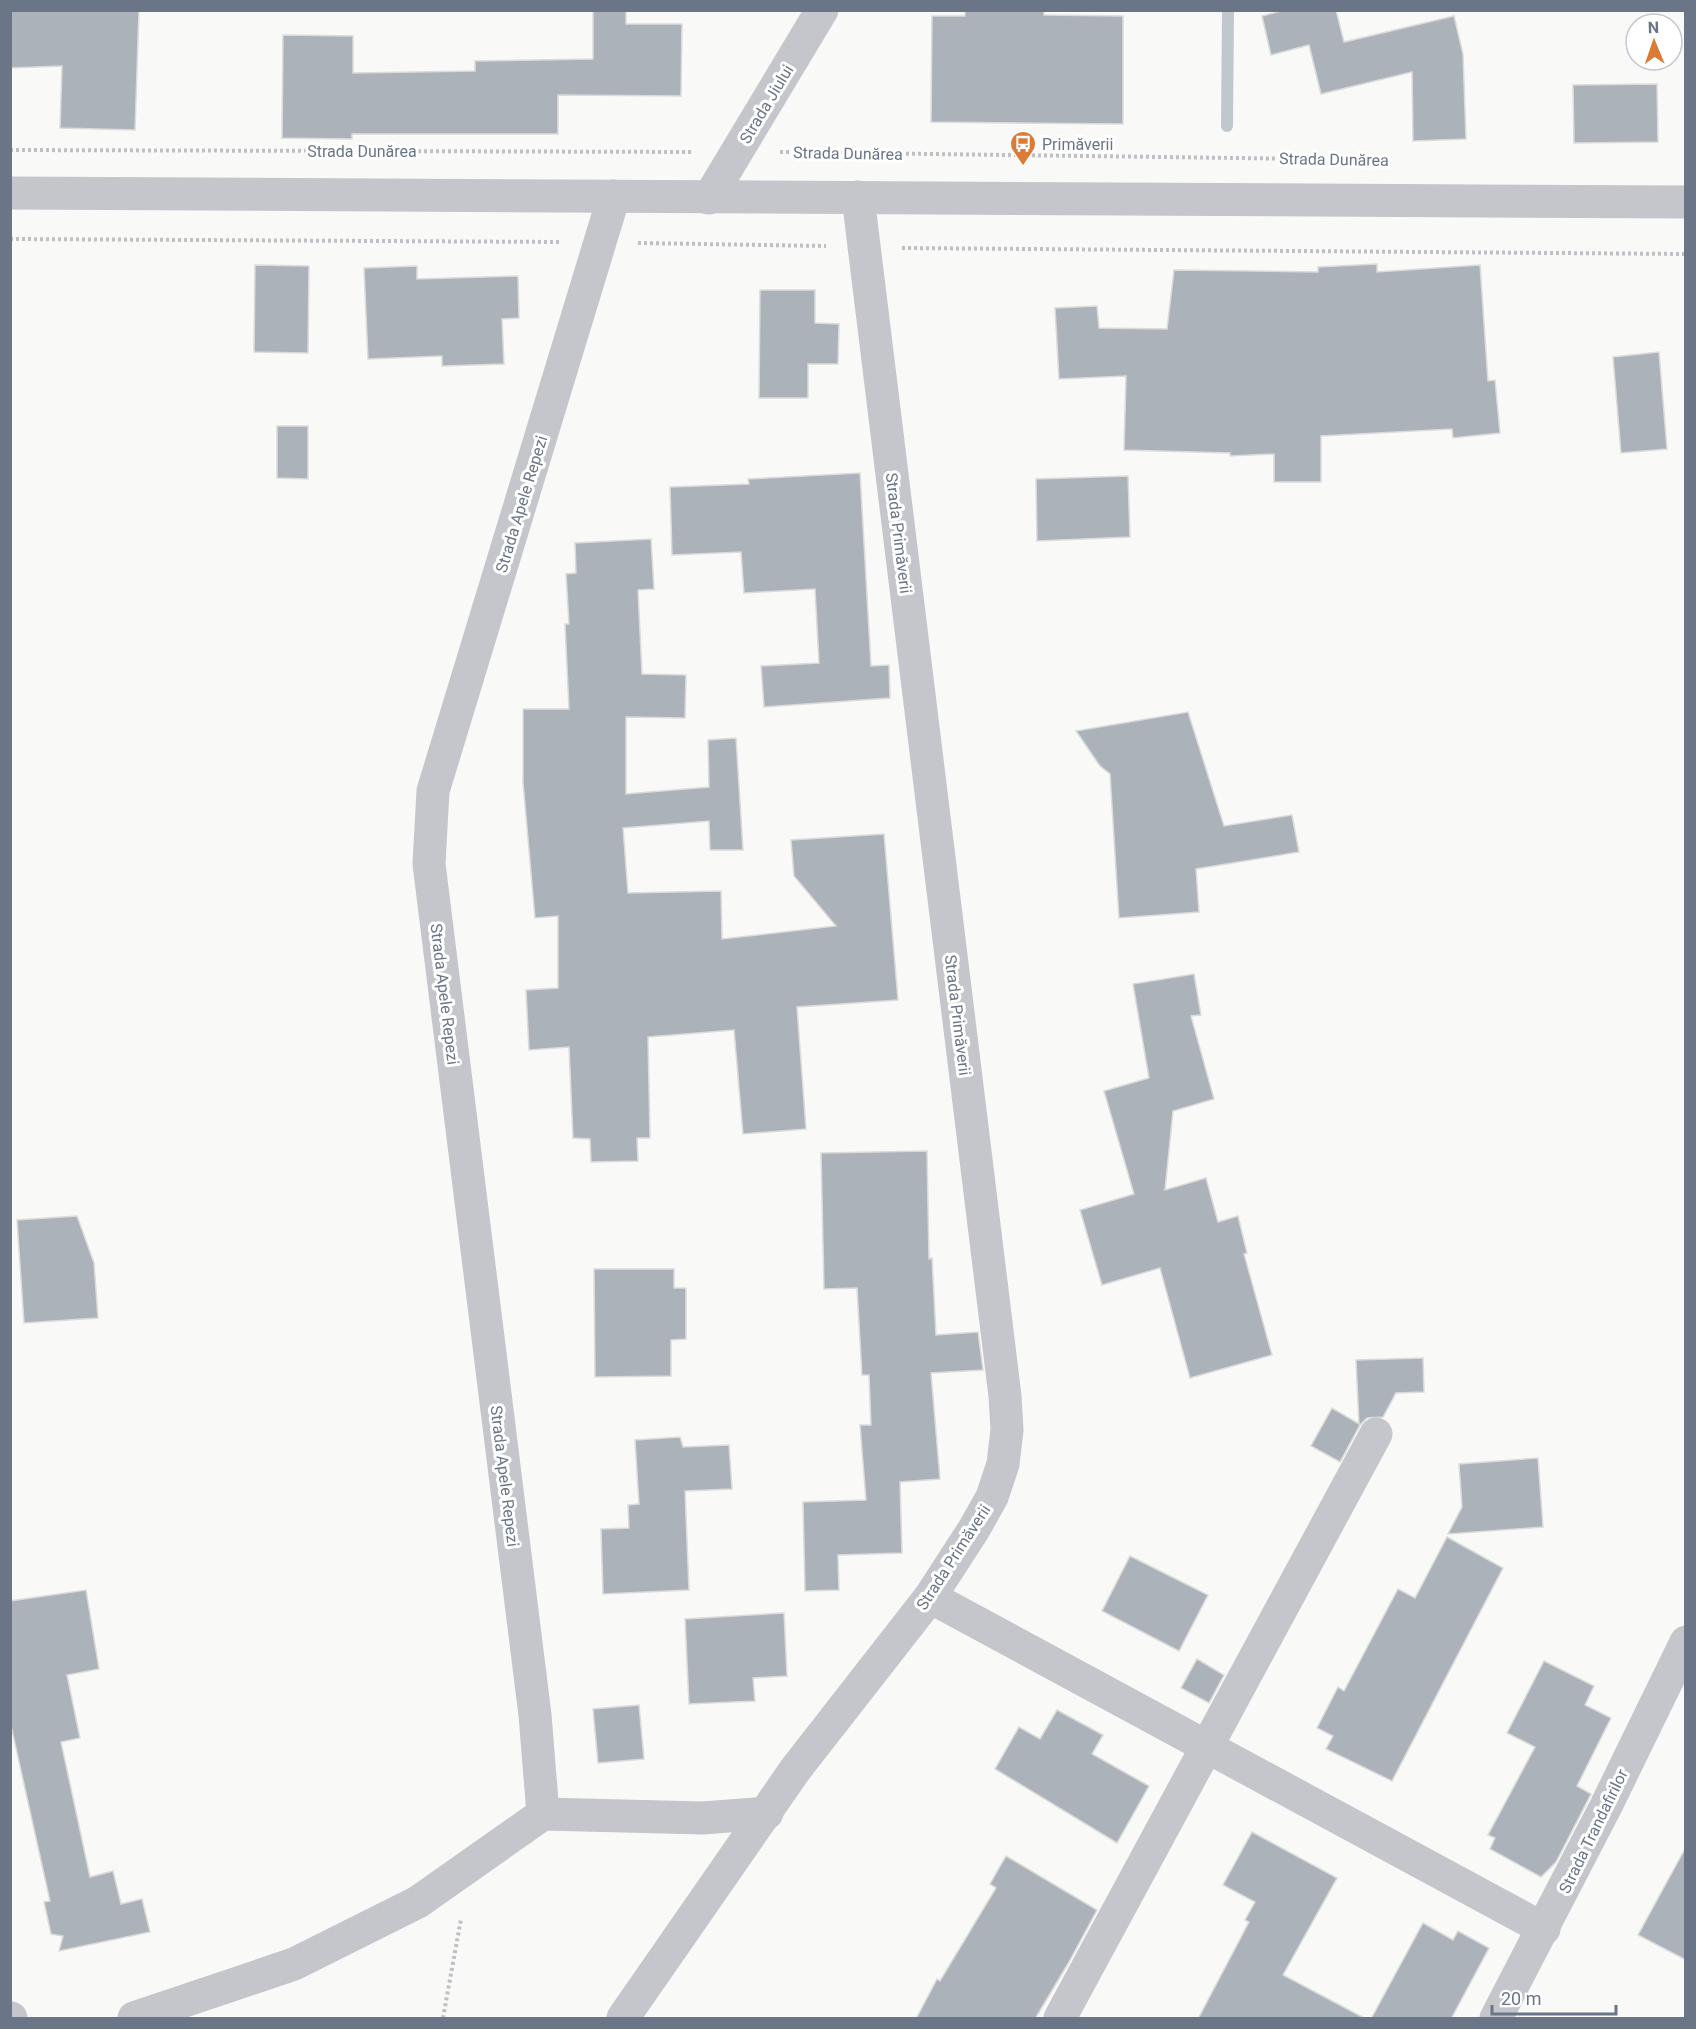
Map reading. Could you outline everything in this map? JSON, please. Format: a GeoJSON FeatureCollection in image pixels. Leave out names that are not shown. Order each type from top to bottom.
{"type":"FeatureCollection","features":[{"type":"Feature","properties":{"kind":"street","name":"Strada Jiului"},"geometry":{"type":"LineString","coordinates":[[709,198],[822,10]]}},
{"type":"Feature","properties":{"kind":"street"},"geometry":{"type":"LineString","coordinates":[[10,193],[1686,202]]}},
{"type":"Feature","properties":{"kind":"street","name":"Strada Apele Repezi"},"geometry":{"type":"LineString","coordinates":[[543,1814],[535,1715],[429,864],[430,821],[433,790],[614,196]]}},
{"type":"Feature","properties":{"kind":"street","name":"Strada Primăverii"},"geometry":{"type":"LineString","coordinates":[[623,2019],[795,1770],[930,1597],[974,1529],[999,1480],[1006,1446],[1006,1413],[858,197]]}},
{"type":"Feature","properties":{"kind":"street"},"geometry":{"type":"LineString","coordinates":[[1060,2019],[1376,1434]]}},
{"type":"Feature","properties":{"kind":"street"},"geometry":{"type":"LineString","coordinates":[[930,1597],[1544,1929]]}},
{"type":"Feature","properties":{"kind":"street","name":"Strada Trandafirilor"},"geometry":{"type":"LineString","coordinates":[[1496,2019],[1544,1929],[1686,1642]]}},
{"type":"Feature","properties":{"kind":"street"},"geometry":{"type":"LineString","coordinates":[[134,2019],[294,1964],[418,1902],[543,1814],[703,1818],[767,1813]]}},
{"type":"Feature","properties":{"kind":"path","name":"Strada Dunărea"},"geometry":{"type":"LineString","coordinates":[[10,150],[737,152],[1316,159]]}},
{"type":"Feature","properties":{"kind":"path"},"geometry":{"type":"LineString","coordinates":[[443,2019],[470,1865]]}},
{"type":"Feature","properties":{"kind":"building"},"geometry":{"type":"Polygon","coordinates":[[[10,10],[139,10],[135,130],[60,128],[62,66],[10,68],[10,10]]]}},
{"type":"Feature","properties":{"kind":"building"},"geometry":{"type":"Polygon","coordinates":[[[593,10],[626,10],[626,24],[682,24],[681,96],[558,95],[558,134],[352,134],[352,139],[282,138],[283,35],[353,36],[353,73],[475,71],[475,61],[593,59],[593,10]]]}},
{"type":"Feature","properties":{"kind":"building"},"geometry":{"type":"Polygon","coordinates":[[[965,10],[1044,10],[1044,15],[1123,16],[1123,124],[931,122],[932,16],[965,16],[965,10]]]}},
{"type":"Feature","properties":{"kind":"building"},"geometry":{"type":"Polygon","coordinates":[[[1285,10],[1336,10],[1344,42],[1454,16],[1463,54],[1466,139],[1413,141],[1412,72],[1321,94],[1309,45],[1271,55],[1262,16],[1285,10]]]}},
{"type":"Feature","properties":{"kind":"building"},"geometry":{"type":"Polygon","coordinates":[[[1657,84],[1658,142],[1574,143],[1573,85],[1657,84]]]}},
{"type":"Feature","properties":{"kind":"building"},"geometry":{"type":"Polygon","coordinates":[[[1377,264],[1377,272],[1480,265],[1488,381],[1495,380],[1500,433],[1453,438],[1452,429],[1321,436],[1321,482],[1274,482],[1274,454],[1230,456],[1230,453],[1124,450],[1126,376],[1059,379],[1055,308],[1097,306],[1099,328],[1167,329],[1174,270],[1318,272],[1318,267],[1377,264]]]}},
{"type":"Feature","properties":{"kind":"building"},"geometry":{"type":"Polygon","coordinates":[[[255,265],[309,266],[308,353],[254,352],[255,265]]]}},
{"type":"Feature","properties":{"kind":"building"},"geometry":{"type":"Polygon","coordinates":[[[417,266],[417,279],[518,276],[519,318],[502,319],[504,364],[442,366],[442,356],[368,359],[364,268],[417,266]]]}},
{"type":"Feature","properties":{"kind":"building"},"geometry":{"type":"Polygon","coordinates":[[[760,290],[815,290],[815,323],[839,324],[838,364],[808,364],[808,398],[759,398],[760,290]]]}},
{"type":"Feature","properties":{"kind":"building"},"geometry":{"type":"Polygon","coordinates":[[[1659,352],[1667,449],[1621,453],[1613,357],[1659,352]]]}},
{"type":"Feature","properties":{"kind":"building"},"geometry":{"type":"Polygon","coordinates":[[[277,426],[308,426],[308,479],[277,478],[277,426]]]}},
{"type":"Feature","properties":{"kind":"building"},"geometry":{"type":"Polygon","coordinates":[[[860,473],[871,666],[889,665],[890,698],[764,707],[761,666],[819,663],[815,589],[744,593],[741,552],[672,555],[670,487],[749,484],[748,479],[860,473]]]}},
{"type":"Feature","properties":{"kind":"building"},"geometry":{"type":"Polygon","coordinates":[[[1128,476],[1130,537],[1037,541],[1036,479],[1128,476]]]}},
{"type":"Feature","properties":{"kind":"building"},"geometry":{"type":"Polygon","coordinates":[[[651,539],[654,589],[638,590],[642,674],[686,675],[685,718],[626,717],[626,794],[709,787],[708,740],[736,738],[743,850],[710,850],[709,821],[623,828],[628,893],[721,891],[722,939],[836,926],[794,876],[791,840],[884,834],[898,1000],[797,1007],[806,1129],[743,1134],[734,1030],[648,1037],[650,1138],[637,1138],[638,1161],[591,1162],[590,1139],[573,1138],[569,1047],[529,1050],[526,990],[558,988],[558,916],[535,918],[523,782],[523,709],[569,709],[565,624],[569,624],[566,574],[576,573],[575,543],[651,539]]]}},
{"type":"Feature","properties":{"kind":"building"},"geometry":{"type":"Polygon","coordinates":[[[1188,712],[1224,826],[1292,815],[1299,852],[1196,869],[1199,912],[1119,918],[1110,774],[1100,766],[1076,731],[1188,712]]]}},
{"type":"Feature","properties":{"kind":"building"},"geometry":{"type":"Polygon","coordinates":[[[1194,974],[1201,1015],[1191,1016],[1214,1099],[1173,1111],[1165,1190],[1206,1178],[1218,1222],[1238,1216],[1247,1253],[1244,1254],[1272,1355],[1190,1378],[1160,1268],[1102,1285],[1080,1210],[1134,1194],[1104,1091],[1149,1078],[1133,984],[1194,974]]]}},
{"type":"Feature","properties":{"kind":"building"},"geometry":{"type":"Polygon","coordinates":[[[927,1151],[929,1259],[932,1258],[936,1335],[978,1332],[983,1370],[931,1373],[940,1479],[900,1482],[902,1553],[838,1555],[839,1590],[805,1591],[803,1502],[866,1500],[860,1425],[871,1425],[869,1375],[862,1375],[857,1288],[824,1289],[821,1153],[927,1151]]]}},
{"type":"Feature","properties":{"kind":"building"},"geometry":{"type":"Polygon","coordinates":[[[77,1216],[94,1263],[98,1318],[24,1323],[17,1220],[77,1216]]]}},
{"type":"Feature","properties":{"kind":"building"},"geometry":{"type":"Polygon","coordinates":[[[594,1269],[674,1269],[674,1288],[686,1288],[686,1339],[671,1340],[671,1376],[595,1377],[594,1269]]]}},
{"type":"Feature","properties":{"kind":"building"},"geometry":{"type":"Polygon","coordinates":[[[1423,1358],[1424,1392],[1396,1393],[1383,1417],[1367,1418],[1360,1425],[1340,1462],[1311,1446],[1332,1408],[1359,1424],[1356,1360],[1423,1358]]]}},
{"type":"Feature","properties":{"kind":"building"},"geometry":{"type":"Polygon","coordinates":[[[680,1437],[683,1447],[729,1445],[732,1489],[685,1491],[689,1590],[603,1594],[601,1529],[629,1528],[628,1505],[639,1504],[635,1440],[680,1437]]]}},
{"type":"Feature","properties":{"kind":"building"},"geometry":{"type":"Polygon","coordinates":[[[1538,1458],[1543,1527],[1448,1534],[1462,1507],[1459,1464],[1538,1458]]]}},
{"type":"Feature","properties":{"kind":"building"},"geometry":{"type":"Polygon","coordinates":[[[1447,1537],[1503,1568],[1392,1781],[1326,1749],[1333,1736],[1317,1728],[1338,1687],[1344,1691],[1398,1589],[1415,1598],[1447,1537]]]}},
{"type":"Feature","properties":{"kind":"building"},"geometry":{"type":"Polygon","coordinates":[[[1130,1556],[1208,1595],[1179,1651],[1102,1611],[1130,1556]]]}},
{"type":"Feature","properties":{"kind":"building"},"geometry":{"type":"Polygon","coordinates":[[[86,1590],[99,1669],[67,1675],[80,1738],[61,1742],[90,1877],[113,1871],[121,1904],[142,1899],[150,1932],[59,1951],[63,1936],[51,1934],[44,1902],[50,1901],[10,1721],[10,1601],[86,1590]]]}},
{"type":"Feature","properties":{"kind":"building"},"geometry":{"type":"Polygon","coordinates":[[[784,1613],[787,1676],[753,1678],[755,1701],[689,1704],[685,1619],[784,1613]]]}},
{"type":"Feature","properties":{"kind":"building"},"geometry":{"type":"Polygon","coordinates":[[[1197,1659],[1224,1675],[1209,1703],[1181,1688],[1197,1659]]]}},
{"type":"Feature","properties":{"kind":"building"},"geometry":{"type":"Polygon","coordinates":[[[1544,1661],[1594,1686],[1585,1705],[1611,1718],[1577,1786],[1591,1794],[1556,1862],[1541,1877],[1490,1849],[1495,1838],[1488,1835],[1535,1747],[1507,1733],[1544,1661]]]}},
{"type":"Feature","properties":{"kind":"building"},"geometry":{"type":"Polygon","coordinates":[[[639,1705],[644,1759],[598,1763],[593,1709],[639,1705]]]}},
{"type":"Feature","properties":{"kind":"building"},"geometry":{"type":"Polygon","coordinates":[[[1057,1710],[1103,1735],[1092,1754],[1149,1786],[1117,1843],[995,1769],[1019,1727],[1040,1739],[1057,1710]]]}},
{"type":"Feature","properties":{"kind":"building"},"geometry":{"type":"Polygon","coordinates":[[[1252,1832],[1337,1878],[1283,1975],[1366,2019],[1198,2019],[1249,1922],[1245,1920],[1255,1902],[1223,1885],[1252,1832]]]}},
{"type":"Feature","properties":{"kind":"building"},"geometry":{"type":"Polygon","coordinates":[[[1686,1847],[1686,1960],[1638,1935],[1686,1847]]]}},
{"type":"Feature","properties":{"kind":"building"},"geometry":{"type":"Polygon","coordinates":[[[1006,1856],[1097,1910],[1069,1962],[1035,2019],[916,2019],[937,1979],[940,1981],[996,1888],[990,1884],[1006,1856]]]}},
{"type":"Feature","properties":{"kind":"building"},"geometry":{"type":"Polygon","coordinates":[[[1423,1923],[1453,1940],[1458,1931],[1489,1948],[1451,2019],[1371,2019],[1423,1923]]]}},
{"type":"Feature","properties":{"kind":"waterway"},"geometry":{"type":"LineString","coordinates":[[1227,126],[1228,10]]}},
{"type":"Feature","properties":{"kind":"place","name":"Primăverii"},"geometry":{"type":"Point","coordinates":[1023,167]}}]}
